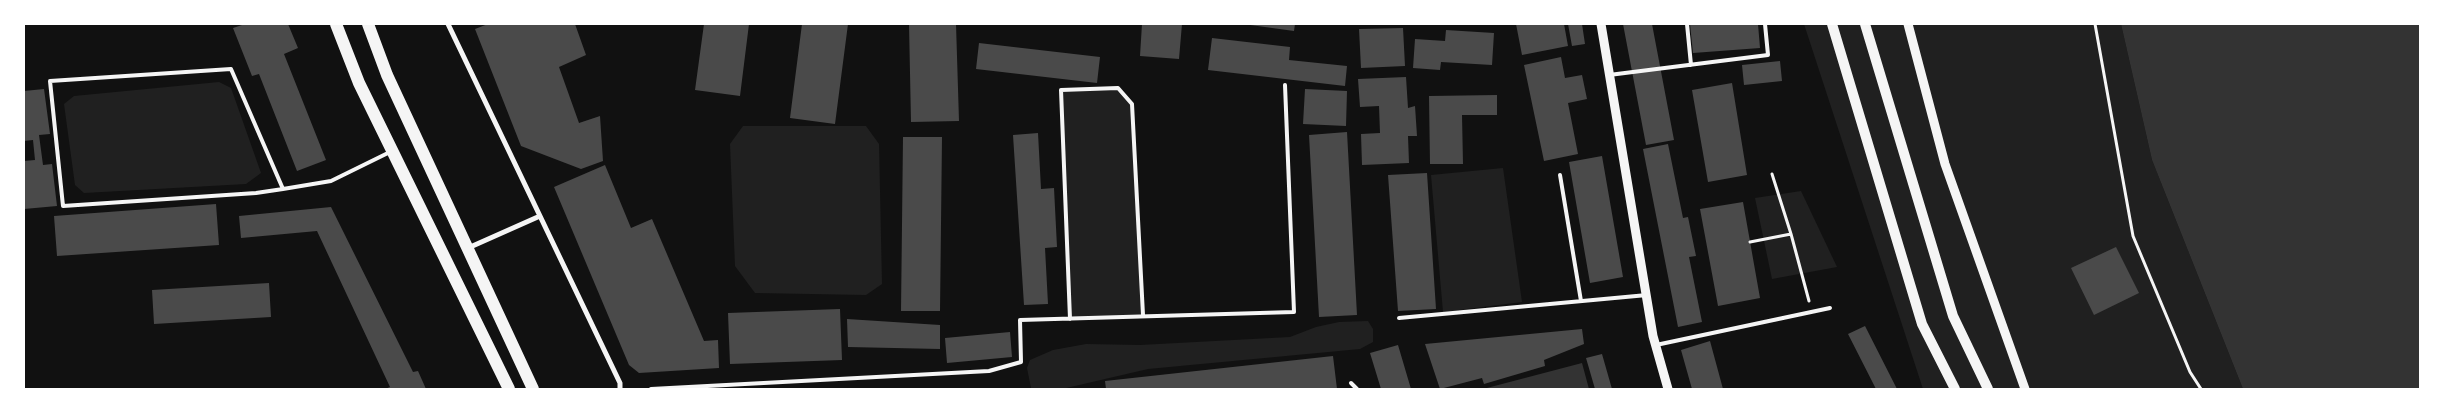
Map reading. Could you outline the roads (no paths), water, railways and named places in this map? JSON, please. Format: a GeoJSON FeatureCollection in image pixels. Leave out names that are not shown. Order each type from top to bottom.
{"type":"FeatureCollection","features":[{"type":"Feature","properties":{"kind":"main road"},"geometry":{"type":"LineString","coordinates":[[336,24],[359,83],[509,389]]}},
{"type":"Feature","properties":{"kind":"main road"},"geometry":{"type":"LineString","coordinates":[[368,24],[386,75],[533,389]]}},
{"type":"Feature","properties":{"kind":"main road"},"geometry":{"type":"LineString","coordinates":[[1832,24],[1922,324],[1955,389]]}},
{"type":"Feature","properties":{"kind":"main road"},"geometry":{"type":"LineString","coordinates":[[1865,24],[1953,316],[1988,389]]}},
{"type":"Feature","properties":{"kind":"street"},"geometry":{"type":"LineString","coordinates":[[448,24],[620,383],[620,389]]}},
{"type":"Feature","properties":{"kind":"street"},"geometry":{"type":"LineString","coordinates":[[1601,24],[1646,295],[1656,345],[1668,389]]}},
{"type":"Feature","properties":{"kind":"street"},"geometry":{"type":"LineString","coordinates":[[1908,24],[1945,164],[2025,389]]}},
{"type":"Feature","properties":{"kind":"street"},"geometry":{"type":"LineString","coordinates":[[467,248],[540,216]]}},
{"type":"Feature","properties":{"kind":"lane"},"geometry":{"type":"LineString","coordinates":[[1687,24],[1691,65]]}},
{"type":"Feature","properties":{"kind":"lane"},"geometry":{"type":"LineString","coordinates":[[1610,75],[1768,55],[1765,24]]}},
{"type":"Feature","properties":{"kind":"lane"},"geometry":{"type":"LineString","coordinates":[[283,189],[230,69],[50,81],[63,206],[256,193],[283,189],[331,181],[392,150]]}},
{"type":"Feature","properties":{"kind":"lane"},"geometry":{"type":"LineString","coordinates":[[651,389],[989,371],[1021,362],[1020,320],[1294,312],[1285,85]]}},
{"type":"Feature","properties":{"kind":"lane"},"geometry":{"type":"LineString","coordinates":[[1070,319],[1061,90],[1118,88],[1132,104],[1143,315]]}},
{"type":"Feature","properties":{"kind":"lane"},"geometry":{"type":"LineString","coordinates":[[1560,175],[1581,301]]}},
{"type":"Feature","properties":{"kind":"lane"},"geometry":{"type":"LineString","coordinates":[[1399,318],[1646,295]]}},
{"type":"Feature","properties":{"kind":"lane"},"geometry":{"type":"LineString","coordinates":[[1656,345],[1830,308]]}},
{"type":"Feature","properties":{"kind":"lane"},"geometry":{"type":"LineString","coordinates":[[1351,383],[1357,389]]}}]}
